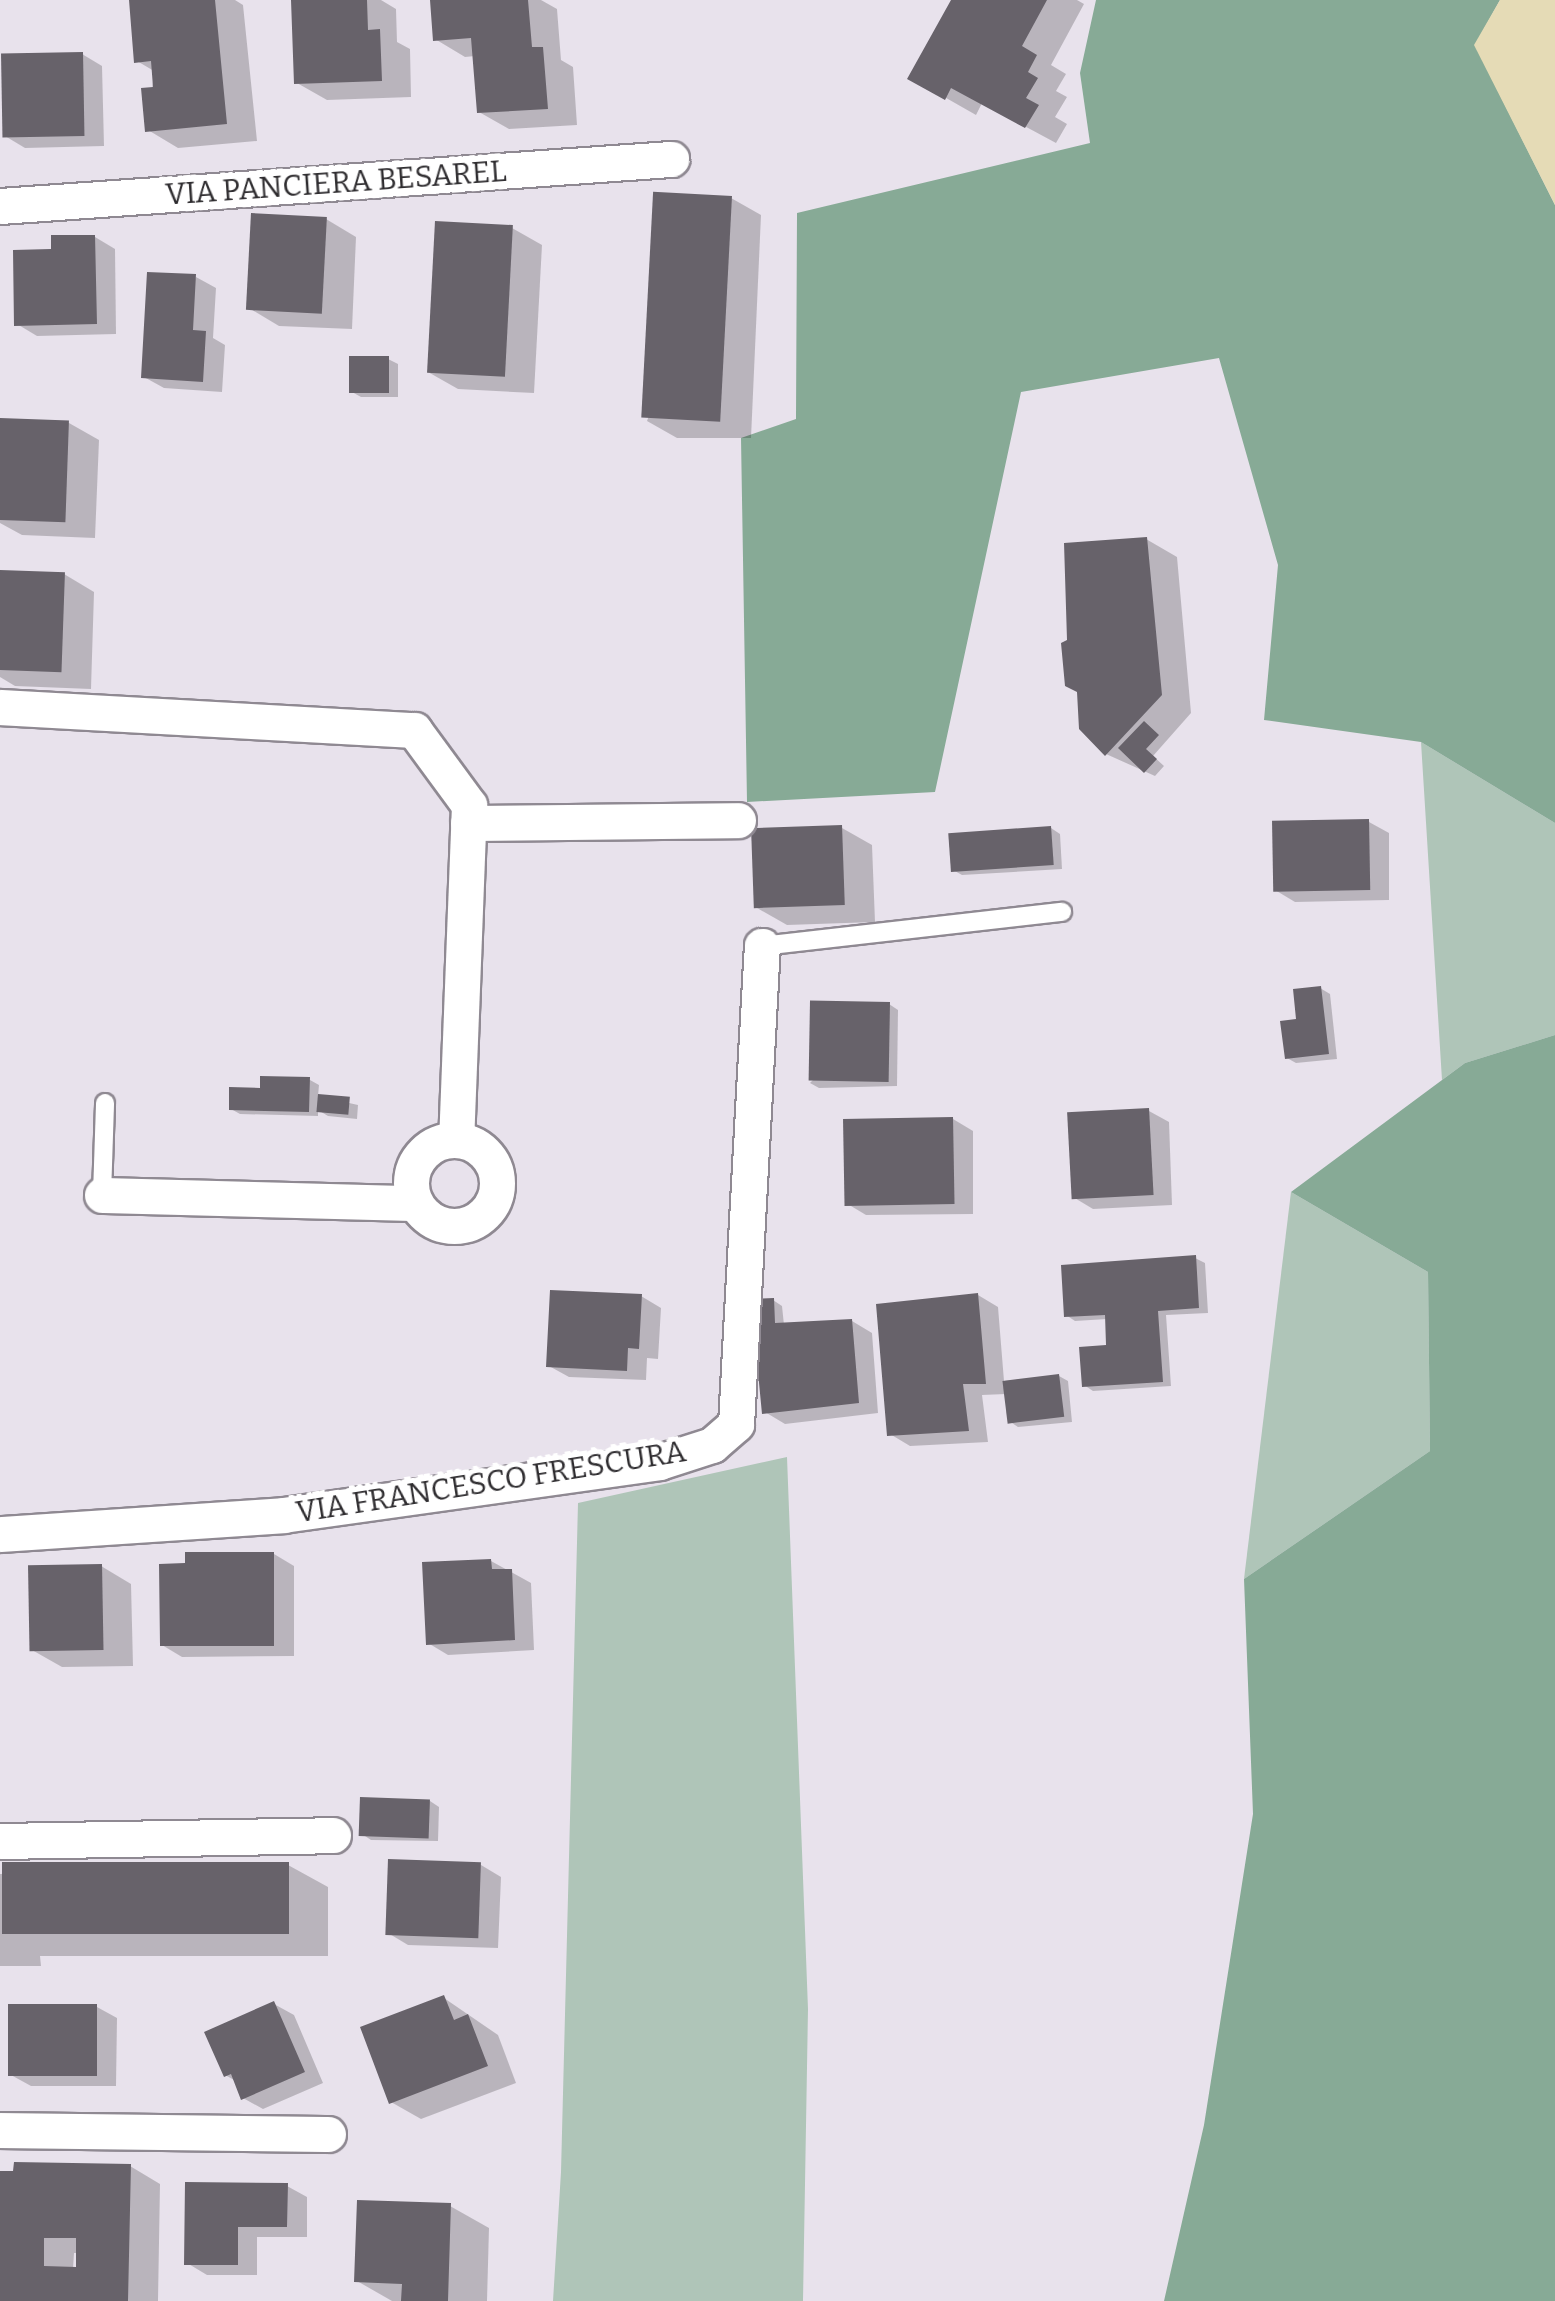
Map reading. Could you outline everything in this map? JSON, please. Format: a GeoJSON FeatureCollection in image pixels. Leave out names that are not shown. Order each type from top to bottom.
{"type":"FeatureCollection","features":[{"type":"Feature","properties":{"kind":"street","name":"VIA PANCIERA BESAREL"},"geometry":{"type":"LineString","coordinates":[[0,206],[672,160]]}},
{"type":"Feature","properties":{"kind":"street"},"geometry":{"type":"LineString","coordinates":[[0,707],[414,730],[468,805],[456,1139]]}},
{"type":"Feature","properties":{"kind":"street"},"geometry":{"type":"LineString","coordinates":[[468,823],[738,820]]}},
{"type":"Feature","properties":{"kind":"street","name":"VIA FRANCESCO FRESCURA"},"geometry":{"type":"LineString","coordinates":[[0,1534],[284,1515],[659,1462],[712,1445],[736,1424],[762,946]]}},
{"type":"Feature","properties":{"kind":"street"},"geometry":{"type":"LineString","coordinates":[[456,1139],[478,1146],[494,1162],[499,1186],[492,1208],[474,1223],[452,1228],[430,1220],[414,1202],[410,1180],[417,1159],[434,1144],[456,1139]]}},
{"type":"Feature","properties":{"kind":"street"},"geometry":{"type":"LineString","coordinates":[[102,1194],[414,1202]]}},
{"type":"Feature","properties":{"kind":"street"},"geometry":{"type":"LineString","coordinates":[[0,1841],[333,1835]]}},
{"type":"Feature","properties":{"kind":"street"},"geometry":{"type":"LineString","coordinates":[[0,2130],[328,2134]]}},
{"type":"Feature","properties":{"kind":"lane"},"geometry":{"type":"LineString","coordinates":[[762,946],[1062,912]]}},
{"type":"Feature","properties":{"kind":"lane"},"geometry":{"type":"LineString","coordinates":[[102,1194],[105,1102]]}},
{"type":"Feature","properties":{"kind":"green space"},"geometry":{"type":"Polygon","coordinates":[[[1096,0],[1500,0],[1475,45],[1555,205],[1555,823],[1421,742],[1264,720],[1278,565],[1219,358],[1021,392],[935,792],[747,802],[741,438],[796,419],[797,213],[1090,143],[1080,73],[1096,0]]]}},
{"type":"Feature","properties":{"kind":"green space"},"geometry":{"type":"Polygon","coordinates":[[[1421,742],[1555,823],[1555,1035],[1465,1063],[1442,1080],[1421,742]]]}},
{"type":"Feature","properties":{"kind":"green space"},"geometry":{"type":"Polygon","coordinates":[[[1555,1035],[1555,2301],[1164,2301],[1204,2125],[1253,1814],[1244,1579],[1430,1451],[1428,1272],[1291,1192],[1465,1063],[1555,1035]]]}},
{"type":"Feature","properties":{"kind":"green space"},"geometry":{"type":"Polygon","coordinates":[[[1291,1192],[1428,1272],[1430,1451],[1244,1579],[1291,1192]]]}},
{"type":"Feature","properties":{"kind":"green space"},"geometry":{"type":"Polygon","coordinates":[[[787,1457],[808,2009],[803,2301],[553,2301],[561,2172],[578,1503],[787,1457]]]}},
{"type":"Feature","properties":{"kind":"sand"},"geometry":{"type":"Polygon","coordinates":[[[1500,0],[1555,0],[1555,205],[1474,45],[1500,0]]]}},
{"type":"Feature","properties":{"kind":"building"},"geometry":{"type":"Polygon","coordinates":[[[129,0],[215,0],[227,124],[145,132],[141,88],[153,87],[151,61],[134,63],[129,0]]]}},
{"type":"Feature","properties":{"kind":"building"},"geometry":{"type":"Polygon","coordinates":[[[291,0],[367,0],[368,30],[380,29],[382,81],[294,84],[291,0]]]}},
{"type":"Feature","properties":{"kind":"building"},"geometry":{"type":"Polygon","coordinates":[[[430,0],[528,0],[532,47],[543,47],[548,109],[477,113],[471,38],[433,41],[430,0]]]}},
{"type":"Feature","properties":{"kind":"building"},"geometry":{"type":"Polygon","coordinates":[[[951,0],[1047,0],[1022,46],[1037,55],[1028,72],[1038,78],[1026,98],[1039,105],[1025,128],[951,88],[945,100],[907,79],[951,0]]]}},
{"type":"Feature","properties":{"kind":"building"},"geometry":{"type":"Polygon","coordinates":[[[83,52],[84,136],[2,137],[1,53],[83,52]]]}},
{"type":"Feature","properties":{"kind":"building"},"geometry":{"type":"Polygon","coordinates":[[[653,192],[732,196],[720,422],[641,418],[653,192]]]}},
{"type":"Feature","properties":{"kind":"building"},"geometry":{"type":"Polygon","coordinates":[[[251,213],[327,217],[322,314],[246,310],[251,213]]]}},
{"type":"Feature","properties":{"kind":"building"},"geometry":{"type":"Polygon","coordinates":[[[435,221],[513,225],[505,377],[427,373],[435,221]]]}},
{"type":"Feature","properties":{"kind":"building"},"geometry":{"type":"Polygon","coordinates":[[[51,235],[95,235],[97,324],[14,326],[13,250],[51,249],[51,235]]]}},
{"type":"Feature","properties":{"kind":"building"},"geometry":{"type":"Polygon","coordinates":[[[147,272],[196,274],[193,330],[206,331],[203,382],[141,378],[147,272]]]}},
{"type":"Feature","properties":{"kind":"building"},"geometry":{"type":"Polygon","coordinates":[[[349,356],[389,356],[389,393],[349,393],[349,356]]]}},
{"type":"Feature","properties":{"kind":"building"},"geometry":{"type":"Polygon","coordinates":[[[0,418],[69,420],[65,522],[0,520],[0,418]]]}},
{"type":"Feature","properties":{"kind":"building"},"geometry":{"type":"Polygon","coordinates":[[[1147,537],[1162,695],[1105,756],[1079,729],[1077,692],[1065,686],[1061,643],[1067,640],[1064,543],[1147,537]]]}},
{"type":"Feature","properties":{"kind":"building"},"geometry":{"type":"Polygon","coordinates":[[[0,570],[65,572],[61,672],[0,670],[0,570]]]}},
{"type":"Feature","properties":{"kind":"building"},"geometry":{"type":"Polygon","coordinates":[[[1144,721],[1159,735],[1146,749],[1157,759],[1144,773],[1118,748],[1144,721]]]}},
{"type":"Feature","properties":{"kind":"building"},"geometry":{"type":"Polygon","coordinates":[[[1369,819],[1370,890],[1273,892],[1272,821],[1369,819]]]}},
{"type":"Feature","properties":{"kind":"building"},"geometry":{"type":"Polygon","coordinates":[[[842,825],[845,905],[754,908],[751,828],[842,825]]]}},
{"type":"Feature","properties":{"kind":"building"},"geometry":{"type":"Polygon","coordinates":[[[1051,826],[1054,865],[951,872],[948,833],[1051,826]]]}},
{"type":"Feature","properties":{"kind":"building"},"geometry":{"type":"Polygon","coordinates":[[[1321,986],[1329,1054],[1285,1059],[1280,1021],[1296,1019],[1293,989],[1321,986]]]}},
{"type":"Feature","properties":{"kind":"building"},"geometry":{"type":"Polygon","coordinates":[[[810,1001],[890,1002],[889,1082],[809,1081],[810,1001]]]}},
{"type":"Feature","properties":{"kind":"building"},"geometry":{"type":"Polygon","coordinates":[[[260,1076],[310,1077],[309,1112],[229,1110],[229,1087],[260,1088],[260,1076]]]}},
{"type":"Feature","properties":{"kind":"building"},"geometry":{"type":"Polygon","coordinates":[[[318,1094],[350,1097],[348,1115],[316,1112],[318,1094]]]}},
{"type":"Feature","properties":{"kind":"building"},"geometry":{"type":"Polygon","coordinates":[[[1149,1108],[1154,1195],[1072,1199],[1067,1112],[1149,1108]]]}},
{"type":"Feature","properties":{"kind":"building"},"geometry":{"type":"Polygon","coordinates":[[[953,1117],[955,1204],[845,1206],[843,1119],[953,1117]]]}},
{"type":"Feature","properties":{"kind":"building"},"geometry":{"type":"Polygon","coordinates":[[[1196,1255],[1199,1308],[1158,1311],[1163,1382],[1082,1387],[1079,1347],[1106,1345],[1105,1315],[1064,1317],[1061,1265],[1196,1255]]]}},
{"type":"Feature","properties":{"kind":"building"},"geometry":{"type":"Polygon","coordinates":[[[550,1290],[642,1294],[639,1349],[628,1348],[627,1371],[546,1367],[550,1290]]]}},
{"type":"Feature","properties":{"kind":"building"},"geometry":{"type":"Polygon","coordinates":[[[978,1293],[986,1384],[963,1384],[969,1431],[887,1436],[876,1304],[978,1293]]]}},
{"type":"Feature","properties":{"kind":"building"},"geometry":{"type":"Polygon","coordinates":[[[774,1298],[775,1323],[852,1319],[859,1403],[762,1414],[751,1299],[774,1298]]]}},
{"type":"Feature","properties":{"kind":"building"},"geometry":{"type":"Polygon","coordinates":[[[1059,1374],[1064,1417],[1008,1424],[1002,1381],[1059,1374]]]}},
{"type":"Feature","properties":{"kind":"building"},"geometry":{"type":"Polygon","coordinates":[[[185,1552],[274,1552],[274,1646],[160,1646],[159,1564],[185,1563],[185,1552]]]}},
{"type":"Feature","properties":{"kind":"building"},"geometry":{"type":"Polygon","coordinates":[[[491,1559],[492,1569],[512,1569],[515,1640],[426,1645],[422,1562],[491,1559]]]}},
{"type":"Feature","properties":{"kind":"building"},"geometry":{"type":"Polygon","coordinates":[[[102,1564],[104,1650],[30,1651],[28,1565],[102,1564]]]}},
{"type":"Feature","properties":{"kind":"building"},"geometry":{"type":"Polygon","coordinates":[[[360,1797],[430,1799],[429,1838],[359,1836],[360,1797]]]}},
{"type":"Feature","properties":{"kind":"building"},"geometry":{"type":"Polygon","coordinates":[[[388,1859],[481,1862],[478,1938],[385,1935],[388,1859]]]}},
{"type":"Feature","properties":{"kind":"building"},"geometry":{"type":"Polygon","coordinates":[[[2,1862],[289,1862],[289,1934],[2,1934],[2,1862]]]}},
{"type":"Feature","properties":{"kind":"building"},"geometry":{"type":"Polygon","coordinates":[[[444,1995],[454,2020],[468,2014],[488,2066],[389,2104],[360,2027],[444,1995]]]}},
{"type":"Feature","properties":{"kind":"building"},"geometry":{"type":"Polygon","coordinates":[[[274,2001],[305,2072],[241,2100],[231,2074],[224,2077],[204,2032],[274,2001]]]}},
{"type":"Feature","properties":{"kind":"building"},"geometry":{"type":"Polygon","coordinates":[[[8,2004],[97,2004],[97,2076],[8,2076],[8,2004]]]}},
{"type":"Feature","properties":{"kind":"building"},"geometry":{"type":"Polygon","coordinates":[[[14,2162],[131,2164],[128,2301],[0,2301],[0,2171],[13,2171],[14,2162]],[[44,2238],[44,2266],[76,2267],[76,2238],[44,2238]]]}},
{"type":"Feature","properties":{"kind":"building"},"geometry":{"type":"Polygon","coordinates":[[[185,2182],[288,2183],[287,2227],[238,2227],[238,2265],[184,2265],[185,2182]]]}},
{"type":"Feature","properties":{"kind":"building"},"geometry":{"type":"Polygon","coordinates":[[[357,2200],[451,2203],[448,2301],[401,2301],[402,2284],[354,2282],[357,2200]]]}}]}
